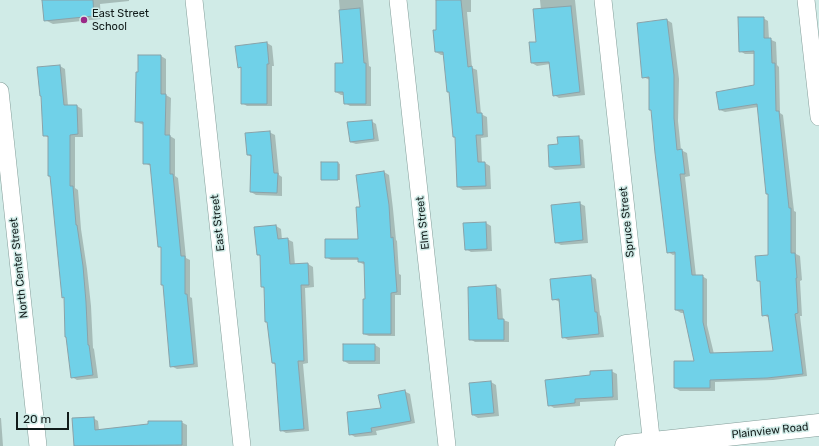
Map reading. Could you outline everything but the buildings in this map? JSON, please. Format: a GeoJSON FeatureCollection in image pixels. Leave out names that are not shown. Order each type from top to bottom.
{"type":"FeatureCollection","features":[{"type":"Feature","properties":{"kind":"main road","name":"Plainview Road"},"geometry":{"type":"LineString","coordinates":[[626,446],[651,445],[819,425]]}},
{"type":"Feature","properties":{"kind":"street","name":"East Street"},"geometry":{"type":"LineString","coordinates":[[194,0],[242,446]]}},
{"type":"Feature","properties":{"kind":"street","name":"Elm Street"},"geometry":{"type":"LineString","coordinates":[[398,0],[447,446]]}},
{"type":"Feature","properties":{"kind":"street","name":"Spruce Street"},"geometry":{"type":"LineString","coordinates":[[603,0],[651,445]]}},
{"type":"Feature","properties":{"kind":"street"},"geometry":{"type":"LineString","coordinates":[[806,0],[819,117]]}},
{"type":"Feature","properties":{"kind":"street","name":"North Center Street"},"geometry":{"type":"LineString","coordinates":[[0,91],[38,446]]}},
{"type":"Feature","properties":{"kind":"place","name":"East Street School"},"geometry":{"type":"Point","coordinates":[84,20]}}]}
